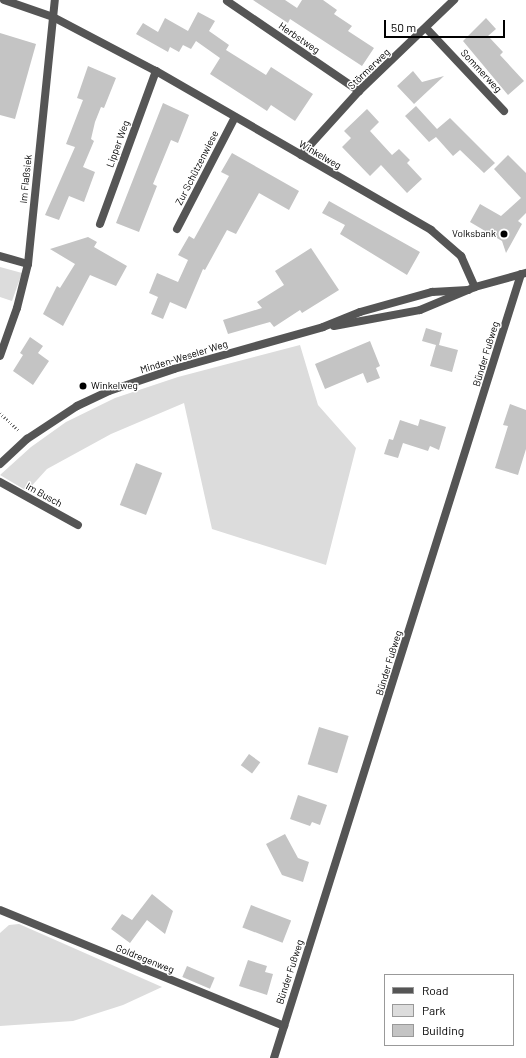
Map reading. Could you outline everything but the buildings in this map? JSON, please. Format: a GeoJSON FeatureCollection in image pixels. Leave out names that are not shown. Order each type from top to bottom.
{"type":"FeatureCollection","features":[{"type":"Feature","properties":{"kind":"street","name":"Winkelweg"},"geometry":{"type":"LineString","coordinates":[[4,0],[53,17],[156,71],[447,242],[466,264],[472,288]]}},
{"type":"Feature","properties":{"kind":"street","name":"Im Flaßsiek"},"geometry":{"type":"LineString","coordinates":[[0,356],[18,308],[28,264],[56,0]]}},
{"type":"Feature","properties":{"kind":"street","name":"Störmerweg"},"geometry":{"type":"LineString","coordinates":[[301,155],[359,91],[454,0]]}},
{"type":"Feature","properties":{"kind":"street","name":"Herbstweg"},"geometry":{"type":"LineString","coordinates":[[227,1],[359,91]]}},
{"type":"Feature","properties":{"kind":"street","name":"Sommerweg"},"geometry":{"type":"LineString","coordinates":[[426,28],[504,111]]}},
{"type":"Feature","properties":{"kind":"street","name":"Lipper Weg"},"geometry":{"type":"LineString","coordinates":[[100,224],[156,71]]}},
{"type":"Feature","properties":{"kind":"street","name":"Zur Schützenwiese"},"geometry":{"type":"LineString","coordinates":[[177,229],[235,117]]}},
{"type":"Feature","properties":{"kind":"street"},"geometry":{"type":"LineString","coordinates":[[0,256],[28,264]]}},
{"type":"Feature","properties":{"kind":"street","name":"Minden-Weseler Weg"},"geometry":{"type":"LineString","coordinates":[[0,464],[27,439],[77,406],[109,391],[174,369],[323,327],[420,310],[472,288],[524,273]]}},
{"type":"Feature","properties":{"kind":"street","name":"Bünder Fußweg"},"geometry":{"type":"LineString","coordinates":[[274,1058],[524,273]]}},
{"type":"Feature","properties":{"kind":"street","name":"Minden-Weseler Weg"},"geometry":{"type":"LineString","coordinates":[[323,327],[360,312],[432,292],[472,288]]}},
{"type":"Feature","properties":{"kind":"street","name":"Im Busch"},"geometry":{"type":"LineString","coordinates":[[0,482],[78,524]]}},
{"type":"Feature","properties":{"kind":"street"},"geometry":{"type":"LineString","coordinates":[[0,919],[2,910]]}},
{"type":"Feature","properties":{"kind":"street","name":"Goldregenweg"},"geometry":{"type":"LineString","coordinates":[[2,910],[284,1026]]}},
{"type":"Feature","properties":{"kind":"path"},"geometry":{"type":"LineString","coordinates":[[0,413],[27,439]]}},
{"type":"Feature","properties":{"kind":"green space"},"geometry":{"type":"Polygon","coordinates":[[[0,267],[22,273],[12,301],[0,297],[0,267]]]}},
{"type":"Feature","properties":{"kind":"green space"},"geometry":{"type":"Polygon","coordinates":[[[300,345],[318,405],[356,448],[326,565],[212,529],[184,403],[111,434],[47,469],[27,491],[0,475],[31,447],[66,422],[115,398],[178,377],[300,345]]]}},
{"type":"Feature","properties":{"kind":"green space"},"geometry":{"type":"Polygon","coordinates":[[[19,924],[162,987],[123,1005],[73,1021],[0,1026],[0,933],[9,925],[19,924]]]}},
{"type":"Feature","properties":{"kind":"place","name":"Volksbank"},"geometry":{"type":"Point","coordinates":[504,234]}},
{"type":"Feature","properties":{"kind":"place","name":"Winkelweg"},"geometry":{"type":"Point","coordinates":[83,386]}}]}
